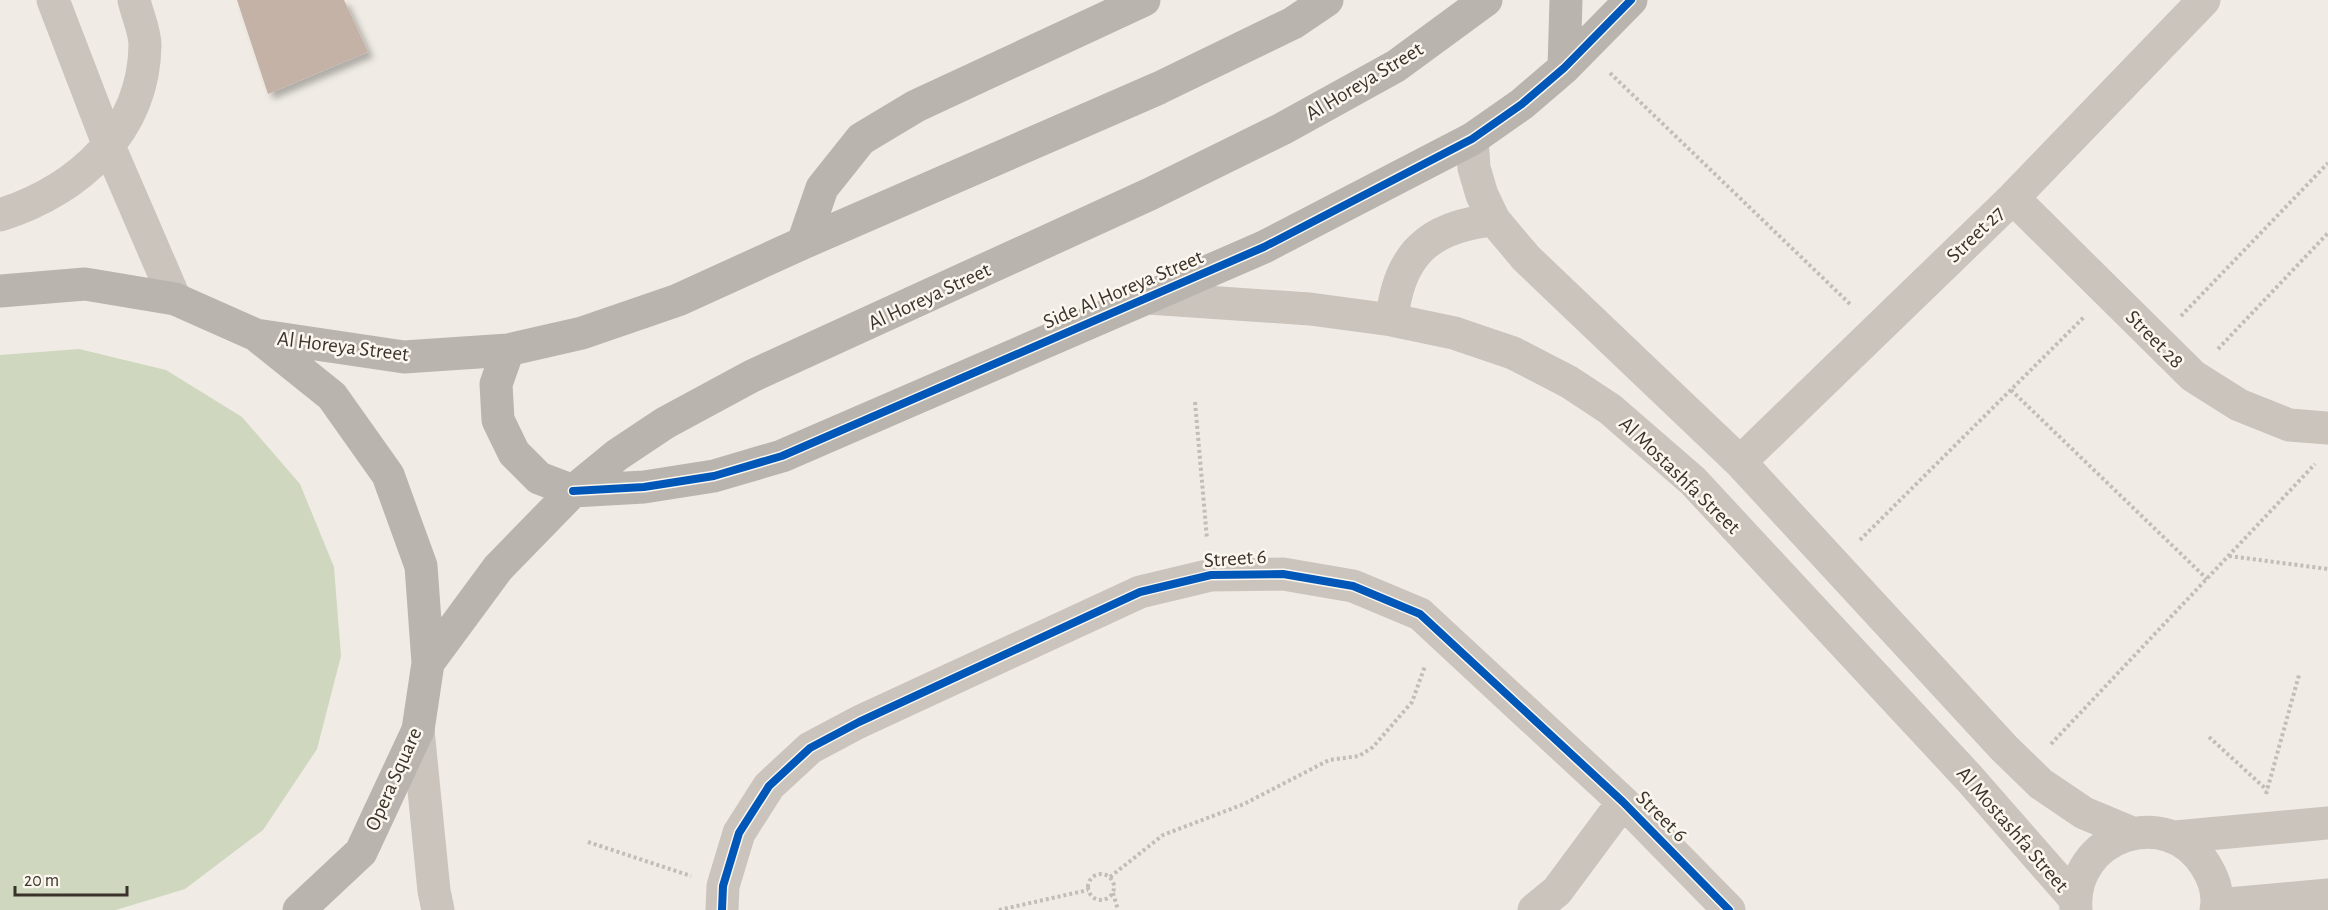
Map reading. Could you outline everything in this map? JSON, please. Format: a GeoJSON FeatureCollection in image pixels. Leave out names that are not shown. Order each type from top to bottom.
{"type":"FeatureCollection","features":[{"type":"Feature","properties":{"kind":"main road"},"geometry":{"type":"LineString","coordinates":[[803,243],[822,188],[861,139],[916,106],[1144,0]]}},
{"type":"Feature","properties":{"kind":"main road","name":"Al Horeya Street"},"geometry":{"type":"LineString","coordinates":[[256,335],[404,357],[508,350],[582,333],[678,300],[1159,88],[1293,23],[1327,0]]}},
{"type":"Feature","properties":{"kind":"main road","name":"Al Horeya Street"},"geometry":{"type":"LineString","coordinates":[[429,663],[498,568],[573,491],[617,455],[665,423],[752,376],[1150,194],[1282,129],[1396,66],[1486,0]]}},
{"type":"Feature","properties":{"kind":"main road"},"geometry":{"type":"LineString","coordinates":[[1566,0],[1574,58]]}},
{"type":"Feature","properties":{"kind":"main road","name":"Side Al Horeya Street"},"geometry":{"type":"LineString","coordinates":[[573,491],[644,487],[714,476],[782,456],[1264,247],[1472,140],[1522,104],[1574,58],[1631,0]]}},
{"type":"Feature","properties":{"kind":"main road","name":"Opera Square"},"geometry":{"type":"LineString","coordinates":[[0,291],[85,284],[175,299],[256,335],[332,396],[388,475],[421,566],[429,663],[418,730],[361,852],[299,910]]}},
{"type":"Feature","properties":{"kind":"main road"},"geometry":{"type":"LineString","coordinates":[[508,350],[496,384],[498,420],[514,453],[540,478],[573,491]]}},
{"type":"Feature","properties":{"kind":"street"},"geometry":{"type":"LineString","coordinates":[[53,0],[109,146],[175,299]]}},
{"type":"Feature","properties":{"kind":"street"},"geometry":{"type":"LineString","coordinates":[[0,215],[29,206],[72,181],[109,146],[137,98],[145,43],[134,0]]}},
{"type":"Feature","properties":{"kind":"street","name":"Street 27"},"geometry":{"type":"LineString","coordinates":[[1740,462],[2013,198],[2204,0]]}},
{"type":"Feature","properties":{"kind":"street"},"geometry":{"type":"LineString","coordinates":[[1472,140],[1474,168],[1482,195],[1494,220],[1526,258],[1740,462],[2041,784],[2084,813],[2132,833]]}},
{"type":"Feature","properties":{"kind":"street","name":"Street 28"},"geometry":{"type":"LineString","coordinates":[[2013,198],[2193,376],[2239,405],[2289,425],[2324,443]]}},
{"type":"Feature","properties":{"kind":"street"},"geometry":{"type":"LineString","coordinates":[[1392,320],[1394,294],[1405,269],[1421,248],[1442,232],[1467,222],[1494,220]]}},
{"type":"Feature","properties":{"kind":"street","name":"Al Mostashfa Street"},"geometry":{"type":"LineString","coordinates":[[1148,298],[1310,309],[1392,320],[1454,333],[1513,353],[1610,409],[1693,481],[1726,516],[1970,778],[2076,905]]}},
{"type":"Feature","properties":{"kind":"street","name":"Street 6"},"geometry":{"type":"LineString","coordinates":[[722,898],[739,833],[769,786],[810,748],[859,722],[1140,592],[1211,575],[1283,574],[1353,586],[1420,614],[1623,802],[1729,910]]}},
{"type":"Feature","properties":{"kind":"street"},"geometry":{"type":"LineString","coordinates":[[418,730],[434,891],[438,910]]}},
{"type":"Feature","properties":{"kind":"street"},"geometry":{"type":"LineString","coordinates":[[1534,910],[1557,891],[1623,802]]}},
{"type":"Feature","properties":{"kind":"street"},"geometry":{"type":"LineString","coordinates":[[2076,905],[2079,881],[2086,864],[2106,844],[2132,833],[2146,831],[2175,837],[2328,823]]}},
{"type":"Feature","properties":{"kind":"street"},"geometry":{"type":"LineString","coordinates":[[2175,837],[2201,857],[2216,888],[2217,907],[2328,895]]}},
{"type":"Feature","properties":{"kind":"path"},"geometry":{"type":"LineString","coordinates":[[1574,58],[1877,329]]}},
{"type":"Feature","properties":{"kind":"path"},"geometry":{"type":"LineString","coordinates":[[2158,341],[2328,163]]}},
{"type":"Feature","properties":{"kind":"path"},"geometry":{"type":"LineString","coordinates":[[2193,376],[2328,233]]}},
{"type":"Feature","properties":{"kind":"path"},"geometry":{"type":"LineString","coordinates":[[1835,565],[2108,293]]}},
{"type":"Feature","properties":{"kind":"path"},"geometry":{"type":"LineString","coordinates":[[2011,390],[2207,579]]}},
{"type":"Feature","properties":{"kind":"path"},"geometry":{"type":"LineString","coordinates":[[1195,402],[1211,575]]}},
{"type":"Feature","properties":{"kind":"path"},"geometry":{"type":"LineString","coordinates":[[2027,770],[2229,556],[2324,443]]}},
{"type":"Feature","properties":{"kind":"path"},"geometry":{"type":"LineString","coordinates":[[2229,556],[2328,570]]}},
{"type":"Feature","properties":{"kind":"path"},"geometry":{"type":"LineString","coordinates":[[1110,877],[1163,835],[1244,804],[1329,759],[1359,756],[1373,747],[1412,702],[1438,631]]}},
{"type":"Feature","properties":{"kind":"path"},"geometry":{"type":"LineString","coordinates":[[2256,830],[2299,675]]}},
{"type":"Feature","properties":{"kind":"path"},"geometry":{"type":"LineString","coordinates":[[2209,737],[2267,790]]}},
{"type":"Feature","properties":{"kind":"path"},"geometry":{"type":"LineString","coordinates":[[588,842],[722,898]]}},
{"type":"Feature","properties":{"kind":"path"},"geometry":{"type":"LineString","coordinates":[[1113,893],[1107,899],[1099,900],[1092,897],[1088,890],[1088,883],[1098,874],[1110,877],[1114,885],[1113,893],[1118,910]]}},
{"type":"Feature","properties":{"kind":"path"},"geometry":{"type":"LineString","coordinates":[[999,910],[1088,890]]}},
{"type":"Feature","properties":{"kind":"green space"},"geometry":{"type":"Polygon","coordinates":[[[79,349],[166,370],[242,417],[300,484],[334,567],[341,656],[317,749],[263,830],[185,889],[116,910],[0,910],[0,355],[79,349]]]}},
{"type":"Feature","properties":{"kind":"building"},"geometry":{"type":"Polygon","coordinates":[[[237,0],[344,0],[368,52],[268,94],[237,0]]]}},
{"type":"Feature","properties":{"kind":"cycle path"},"geometry":{"type":"LineString","coordinates":[[573,491],[644,487],[714,476],[782,456],[1264,247],[1472,139],[1522,104],[1564,68],[1631,0]]}},
{"type":"Feature","properties":{"kind":"cycle path"},"geometry":{"type":"LineString","coordinates":[[722,910],[723,886],[739,833],[769,786],[810,748],[859,722],[1140,592],[1211,575],[1283,574],[1353,586],[1420,614],[1623,802],[1729,910]]}}]}
